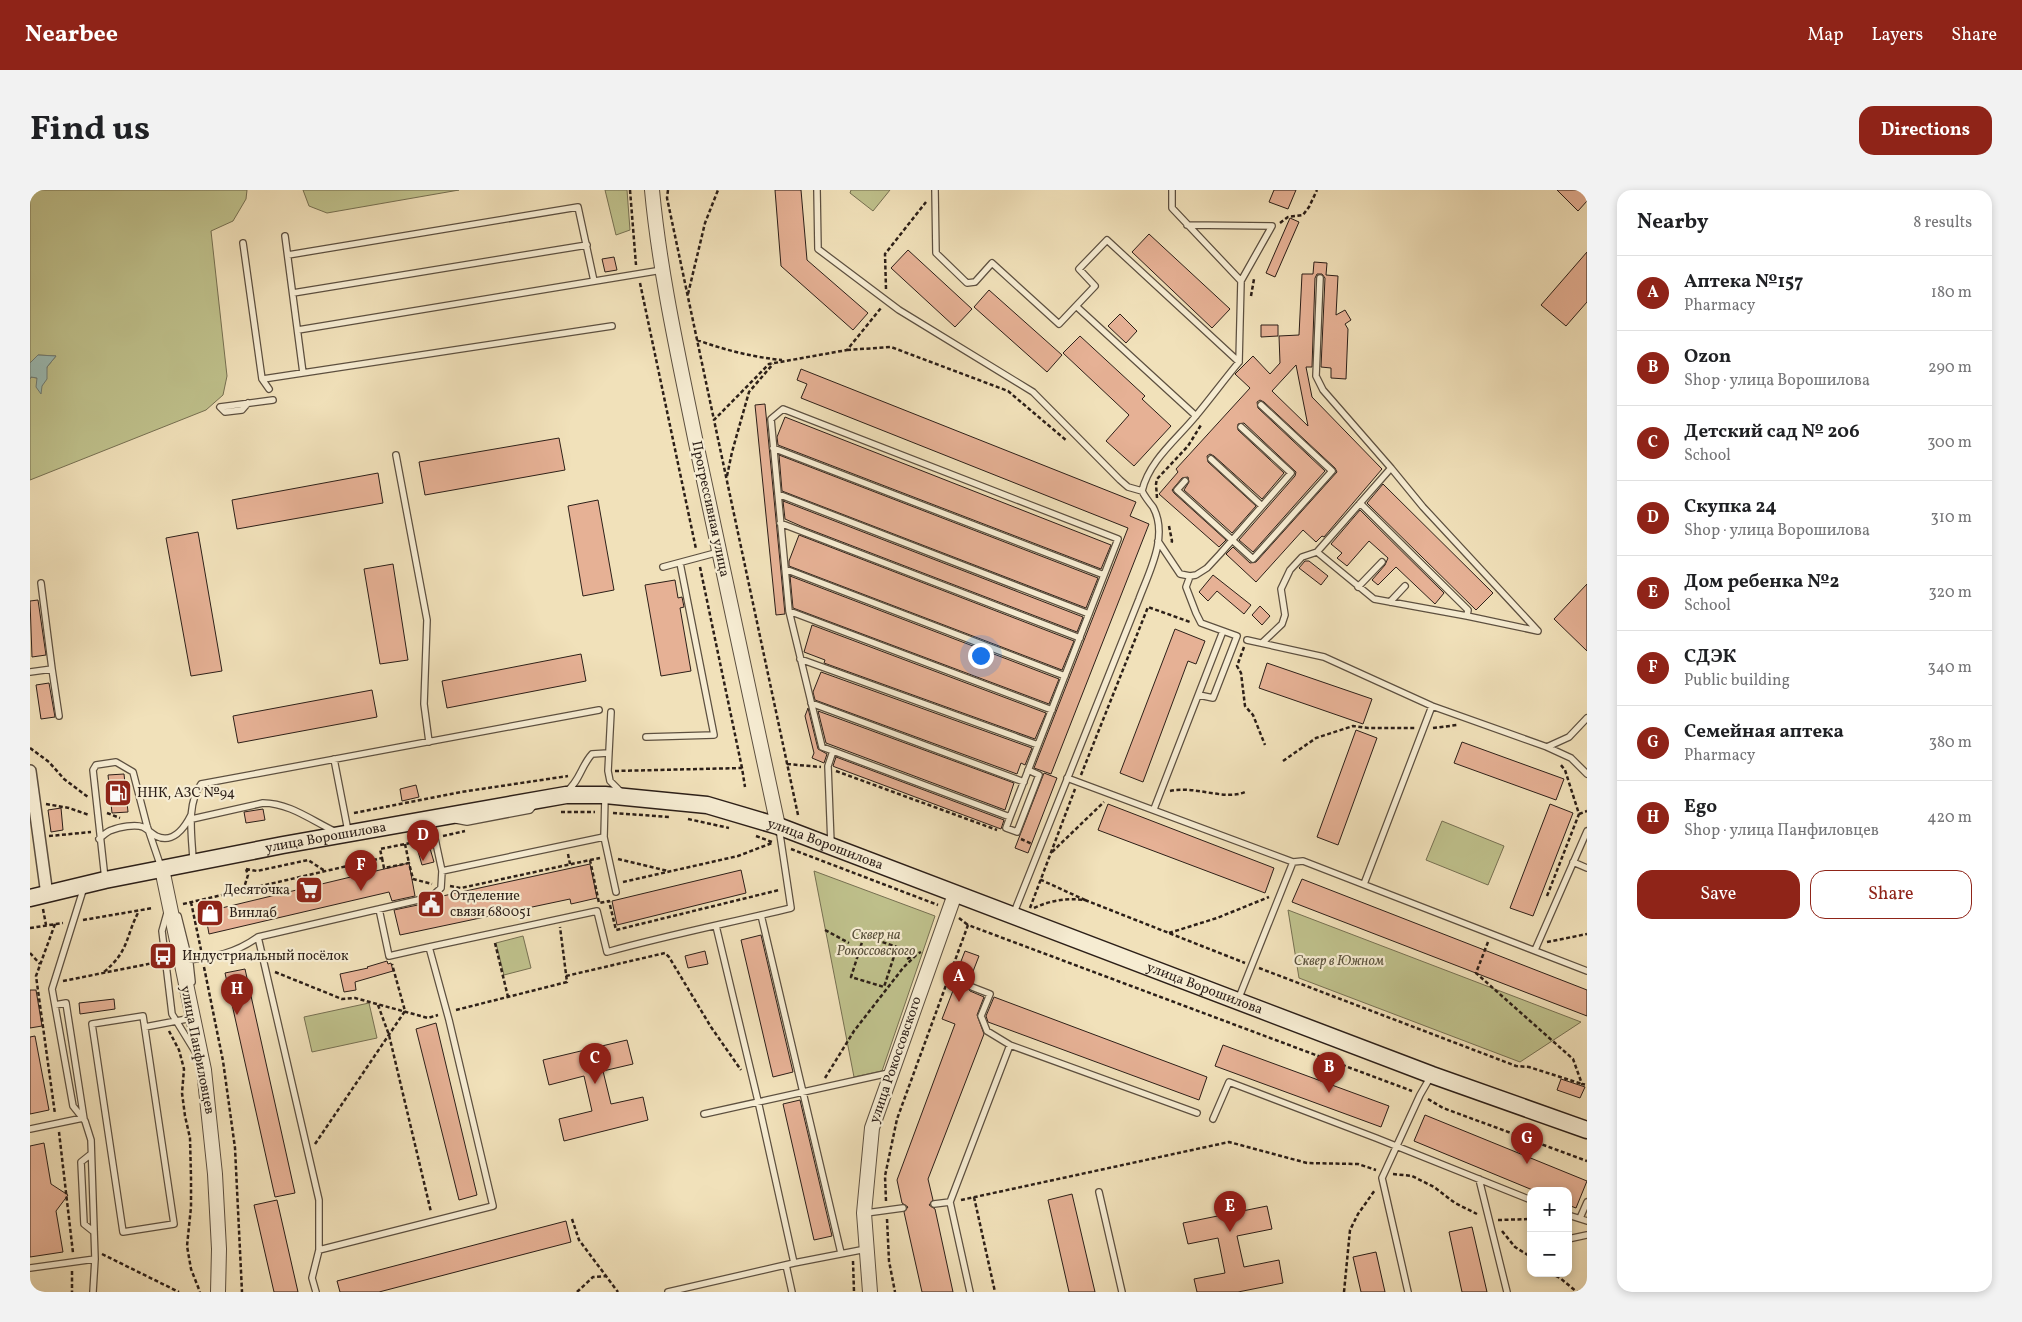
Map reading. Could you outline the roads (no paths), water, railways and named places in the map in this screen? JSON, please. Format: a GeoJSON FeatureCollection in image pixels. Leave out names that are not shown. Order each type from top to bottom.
{"type":"FeatureCollection","features":[{"type":"Feature","properties":{"kind":"main road","name":"улица Ворошилова"},"geometry":{"type":"LineString","coordinates":[[40,900],[84,885],[193,862],[345,833],[537,800],[605,795],[707,805],[778,826],[1432,1075],[1587,1130]]}},
{"type":"Feature","properties":{"kind":"street","name":"Прогрессивная улица"},"geometry":{"type":"LineString","coordinates":[[652,190],[662,270],[719,552],[778,826]]}},
{"type":"Feature","properties":{"kind":"street"},"geometry":{"type":"LineString","coordinates":[[30,771],[38,837],[40,900]]}},
{"type":"Feature","properties":{"kind":"street","name":"улица Панфиловцев"},"geometry":{"type":"LineString","coordinates":[[162,869],[184,961],[192,1018],[210,1114],[215,1174],[218,1292]]}},
{"type":"Feature","properties":{"kind":"street","name":"улица Рокоссовского"},"geometry":{"type":"LineString","coordinates":[[870,1292],[864,1213],[872,1128],[955,894]]}},
{"type":"Feature","properties":{"kind":"lane"},"geometry":{"type":"LineString","coordinates":[[817,190],[818,249],[887,301],[1033,392],[1120,480],[1128,486],[1142,491],[1153,507],[1157,520],[1158,541],[1139,600],[1013,917]]}},
{"type":"Feature","properties":{"kind":"lane"},"geometry":{"type":"LineString","coordinates":[[935,190],[936,253],[967,283],[975,282],[992,263],[1059,324],[1095,286],[1079,269],[1107,240],[1239,362]]}},
{"type":"Feature","properties":{"kind":"lane"},"geometry":{"type":"LineString","coordinates":[[1172,190],[1172,208],[1241,281]]}},
{"type":"Feature","properties":{"kind":"lane"},"geometry":{"type":"LineString","coordinates":[[288,255],[578,207],[594,281]]}},
{"type":"Feature","properties":{"kind":"lane"},"geometry":{"type":"LineString","coordinates":[[1142,491],[1145,477],[1160,456],[1196,416],[1239,362],[1241,281],[1272,226],[1187,225]]}},
{"type":"Feature","properties":{"kind":"lane"},"geometry":{"type":"LineString","coordinates":[[285,236],[303,373]]}},
{"type":"Feature","properties":{"kind":"lane"},"geometry":{"type":"LineString","coordinates":[[243,244],[262,379],[269,388]]}},
{"type":"Feature","properties":{"kind":"lane"},"geometry":{"type":"LineString","coordinates":[[293,293],[587,245]]}},
{"type":"Feature","properties":{"kind":"lane"},"geometry":{"type":"LineString","coordinates":[[298,330],[662,270]]}},
{"type":"Feature","properties":{"kind":"lane"},"geometry":{"type":"LineString","coordinates":[[1317,552],[1374,599],[1538,631],[1422,507],[1391,468],[1323,390],[1316,376],[1320,278]]}},
{"type":"Feature","properties":{"kind":"lane"},"geometry":{"type":"LineString","coordinates":[[1076,306],[1196,416]]}},
{"type":"Feature","properties":{"kind":"lane"},"geometry":{"type":"LineString","coordinates":[[262,379],[612,326]]}},
{"type":"Feature","properties":{"kind":"lane"},"geometry":{"type":"LineString","coordinates":[[248,403],[272,400]]}},
{"type":"Feature","properties":{"kind":"lane"},"geometry":{"type":"LineString","coordinates":[[1185,481],[1177,490],[1253,559],[1332,471],[1260,405]]}},
{"type":"Feature","properties":{"kind":"lane"},"geometry":{"type":"LineString","coordinates":[[1010,816],[822,747],[788,612],[771,419],[783,409],[1118,539],[1010,816],[1006,828],[1017,832],[1039,775],[1028,770]]}},
{"type":"Feature","properties":{"kind":"lane"},"geometry":{"type":"LineString","coordinates":[[1180,574],[1196,575],[1207,568],[1291,473],[1241,427]]}},
{"type":"Feature","properties":{"kind":"lane"},"geometry":{"type":"LineString","coordinates":[[773,448],[1104,575]]}},
{"type":"Feature","properties":{"kind":"lane"},"geometry":{"type":"LineString","coordinates":[[396,455],[427,620],[424,704],[429,742]]}},
{"type":"Feature","properties":{"kind":"lane"},"geometry":{"type":"LineString","coordinates":[[1212,459],[1262,506]]}},
{"type":"Feature","properties":{"kind":"lane"},"geometry":{"type":"LineString","coordinates":[[1262,643],[1282,624],[1285,615],[1282,589],[1290,570],[1302,557],[1317,552],[1391,468]]}},
{"type":"Feature","properties":{"kind":"lane"},"geometry":{"type":"LineString","coordinates":[[778,494],[1089,614]]}},
{"type":"Feature","properties":{"kind":"lane"},"geometry":{"type":"LineString","coordinates":[[1360,503],[1468,610],[1467,616]]}},
{"type":"Feature","properties":{"kind":"lane"},"geometry":{"type":"LineString","coordinates":[[780,523],[1080,638]]}},
{"type":"Feature","properties":{"kind":"lane"},"geometry":{"type":"LineString","coordinates":[[1158,541],[1180,574],[1193,608],[1202,622],[1237,636],[1212,698],[1199,695]]}},
{"type":"Feature","properties":{"kind":"lane"},"geometry":{"type":"LineString","coordinates":[[662,567],[719,552]]}},
{"type":"Feature","properties":{"kind":"lane"},"geometry":{"type":"LineString","coordinates":[[646,737],[714,735],[680,562]]}},
{"type":"Feature","properties":{"kind":"lane"},"geometry":{"type":"LineString","coordinates":[[1358,587],[1382,562]]}},
{"type":"Feature","properties":{"kind":"lane"},"geometry":{"type":"LineString","coordinates":[[784,569],[1065,676]]}},
{"type":"Feature","properties":{"kind":"lane"},"geometry":{"type":"LineString","coordinates":[[1186,587],[1190,576]]}},
{"type":"Feature","properties":{"kind":"lane"},"geometry":{"type":"LineString","coordinates":[[41,583],[59,716]]}},
{"type":"Feature","properties":{"kind":"lane"},"geometry":{"type":"LineString","coordinates":[[1390,602],[1405,586]]}},
{"type":"Feature","properties":{"kind":"lane"},"geometry":{"type":"LineString","coordinates":[[788,612],[1052,710]]}},
{"type":"Feature","properties":{"kind":"lane"},"geometry":{"type":"LineString","coordinates":[[1154,809],[1224,631]]}},
{"type":"Feature","properties":{"kind":"lane"},"geometry":{"type":"LineString","coordinates":[[1247,640],[1324,657],[1432,706],[1547,747],[1571,758],[1587,774]]}},
{"type":"Feature","properties":{"kind":"lane"},"geometry":{"type":"LineString","coordinates":[[800,659],[1038,745]]}},
{"type":"Feature","properties":{"kind":"lane"},"geometry":{"type":"LineString","coordinates":[[30,672],[52,669]]}},
{"type":"Feature","properties":{"kind":"lane"},"geometry":{"type":"LineString","coordinates":[[811,703],[1024,782]]}},
{"type":"Feature","properties":{"kind":"lane"},"geometry":{"type":"LineString","coordinates":[[1364,884],[1432,706]]}},
{"type":"Feature","properties":{"kind":"lane"},"geometry":{"type":"LineString","coordinates":[[99,839],[111,830],[137,825],[144,827],[156,836],[167,839],[176,836],[190,817],[193,801],[201,784],[600,710]]}},
{"type":"Feature","properties":{"kind":"lane"},"geometry":{"type":"LineString","coordinates":[[610,712],[608,753],[610,781],[618,790],[629,797]]}},
{"type":"Feature","properties":{"kind":"lane"},"geometry":{"type":"LineString","coordinates":[[1547,747],[1569,737],[1587,718]]}},
{"type":"Feature","properties":{"kind":"lane"},"geometry":{"type":"LineString","coordinates":[[831,846],[828,769],[834,751]]}},
{"type":"Feature","properties":{"kind":"lane"},"geometry":{"type":"LineString","coordinates":[[559,797],[577,782],[585,762],[592,754],[608,753]]}},
{"type":"Feature","properties":{"kind":"lane"},"geometry":{"type":"LineString","coordinates":[[192,820],[274,803],[345,833],[345,814],[334,759]]}},
{"type":"Feature","properties":{"kind":"lane"},"geometry":{"type":"LineString","coordinates":[[105,880],[95,802],[93,770],[96,765],[116,762],[133,772],[162,869]]}},
{"type":"Feature","properties":{"kind":"lane"},"geometry":{"type":"LineString","coordinates":[[1067,778],[1293,862],[1303,861],[1492,934],[1536,947],[1587,971]]}},
{"type":"Feature","properties":{"kind":"lane"},"geometry":{"type":"LineString","coordinates":[[605,795],[604,837],[616,892]]}},
{"type":"Feature","properties":{"kind":"lane"},"geometry":{"type":"LineString","coordinates":[[191,812],[193,862]]}},
{"type":"Feature","properties":{"kind":"lane"},"geometry":{"type":"LineString","coordinates":[[201,1062],[184,961],[242,948],[258,937],[431,897],[439,891],[442,885],[442,872],[434,817]]}},
{"type":"Feature","properties":{"kind":"lane"},"geometry":{"type":"LineString","coordinates":[[379,909],[389,956],[597,911],[607,952],[668,935],[716,926],[791,908],[778,826]]}},
{"type":"Feature","properties":{"kind":"lane"},"geometry":{"type":"LineString","coordinates":[[1536,947],[1587,831]]}},
{"type":"Feature","properties":{"kind":"lane"},"geometry":{"type":"LineString","coordinates":[[442,872],[604,837]]}},
{"type":"Feature","properties":{"kind":"lane"},"geometry":{"type":"LineString","coordinates":[[1238,1000],[1293,862]]}},
{"type":"Feature","properties":{"kind":"lane"},"geometry":{"type":"LineString","coordinates":[[1573,862],[1587,868]]}},
{"type":"Feature","properties":{"kind":"lane"},"geometry":{"type":"LineString","coordinates":[[84,885],[52,989],[73,1106],[84,1120]]}},
{"type":"Feature","properties":{"kind":"lane"},"geometry":{"type":"LineString","coordinates":[[172,907],[162,931],[172,1014],[201,1062]]}},
{"type":"Feature","properties":{"kind":"lane"},"geometry":{"type":"LineString","coordinates":[[761,915],[841,1254]]}},
{"type":"Feature","properties":{"kind":"lane"},"geometry":{"type":"LineString","coordinates":[[716,926],[794,1263]]}},
{"type":"Feature","properties":{"kind":"lane"},"geometry":{"type":"LineString","coordinates":[[258,937],[319,1200],[319,1250],[312,1278],[316,1292]]}},
{"type":"Feature","properties":{"kind":"lane"},"geometry":{"type":"LineString","coordinates":[[319,1250],[492,1206],[447,1012],[429,947]]}},
{"type":"Feature","properties":{"kind":"lane"},"geometry":{"type":"LineString","coordinates":[[972,987],[990,994],[982,1016],[987,1031],[1010,1045],[1197,1113]]}},
{"type":"Feature","properties":{"kind":"lane"},"geometry":{"type":"LineString","coordinates":[[55,1005],[66,1003],[84,1120],[91,1140],[95,1258],[93,1292]]}},
{"type":"Feature","properties":{"kind":"lane"},"geometry":{"type":"LineString","coordinates":[[143,1016],[145,1027],[174,1224],[123,1232],[92,1024],[143,1016]]}},
{"type":"Feature","properties":{"kind":"lane"},"geometry":{"type":"LineString","coordinates":[[145,1027],[192,1018]]}},
{"type":"Feature","properties":{"kind":"lane"},"geometry":{"type":"LineString","coordinates":[[970,1292],[950,1202],[1010,1045]]}},
{"type":"Feature","properties":{"kind":"lane"},"geometry":{"type":"LineString","coordinates":[[704,1114],[892,1072]]}},
{"type":"Feature","properties":{"kind":"lane"},"geometry":{"type":"LineString","coordinates":[[1408,1292],[1383,1175],[1420,1095],[1432,1075]]}},
{"type":"Feature","properties":{"kind":"lane"},"geometry":{"type":"LineString","coordinates":[[1213,1119],[1229,1082],[1527,1198]]}},
{"type":"Feature","properties":{"kind":"lane"},"geometry":{"type":"LineString","coordinates":[[30,1129],[84,1120]]}},
{"type":"Feature","properties":{"kind":"lane"},"geometry":{"type":"LineString","coordinates":[[91,1154],[81,1162],[84,1224],[94,1232]]}},
{"type":"Feature","properties":{"kind":"lane"},"geometry":{"type":"LineString","coordinates":[[1479,1180],[1507,1292]]}},
{"type":"Feature","properties":{"kind":"lane"},"geometry":{"type":"LineString","coordinates":[[1099,1192],[1122,1292]]}},
{"type":"Feature","properties":{"kind":"lane"},"geometry":{"type":"LineString","coordinates":[[934,1204],[950,1202]]}},
{"type":"Feature","properties":{"kind":"lane"},"geometry":{"type":"LineString","coordinates":[[1580,1218],[1587,1202]]}},
{"type":"Feature","properties":{"kind":"lane"},"geometry":{"type":"LineString","coordinates":[[864,1213],[903,1208]]}},
{"type":"Feature","properties":{"kind":"lane"},"geometry":{"type":"LineString","coordinates":[[1572,1216],[1587,1221]]}},
{"type":"Feature","properties":{"kind":"lane"},"geometry":{"type":"LineString","coordinates":[[1572,1239],[1587,1235]]}},
{"type":"Feature","properties":{"kind":"lane"},"geometry":{"type":"LineString","coordinates":[[668,1292],[868,1248]]}},
{"type":"Feature","properties":{"kind":"lane"},"geometry":{"type":"LineString","coordinates":[[30,1268],[95,1258]]}},
{"type":"Feature","properties":{"kind":"lane"},"geometry":{"type":"LineString","coordinates":[[786,1265],[792,1292]]}},
{"type":"Feature","properties":{"kind":"water"},"geometry":{"type":"Polygon","coordinates":[[[38,355],[56,356],[47,367],[47,379],[42,386],[41,394],[36,387],[37,378],[31,377],[30,379],[30,363],[38,355]]]}},
{"type":"Feature","properties":{"kind":"place","name":"ННК, АЗС №94"},"geometry":{"type":"Point","coordinates":[118,793]}},
{"type":"Feature","properties":{"kind":"place","name":"Скупка 24"},"geometry":{"type":"Point","coordinates":[423,861]}},
{"type":"Feature","properties":{"kind":"place","name":"Десяточка"},"geometry":{"type":"Point","coordinates":[309,890]}},
{"type":"Feature","properties":{"kind":"place","name":"СДЭК"},"geometry":{"type":"Point","coordinates":[361,891]}},
{"type":"Feature","properties":{"kind":"place","name":"Отделение связи 680051"},"geometry":{"type":"Point","coordinates":[431,904]}},
{"type":"Feature","properties":{"kind":"place","name":"Винлаб"},"geometry":{"type":"Point","coordinates":[210,913]}},
{"type":"Feature","properties":{"kind":"place","name":"Индустриальный посёлок"},"geometry":{"type":"Point","coordinates":[163,956]}},
{"type":"Feature","properties":{"kind":"place","name":"Аптека №157"},"geometry":{"type":"Point","coordinates":[959,1002]}},
{"type":"Feature","properties":{"kind":"place","name":"Ego"},"geometry":{"type":"Point","coordinates":[237,1015]}},
{"type":"Feature","properties":{"kind":"place","name":"Детский сад № 206"},"geometry":{"type":"Point","coordinates":[595,1084]}},
{"type":"Feature","properties":{"kind":"place","name":"Ozon"},"geometry":{"type":"Point","coordinates":[1329,1093]}},
{"type":"Feature","properties":{"kind":"place","name":"Семейная аптека"},"geometry":{"type":"Point","coordinates":[1527,1164]}},
{"type":"Feature","properties":{"kind":"place","name":"Дом ребенка №2"},"geometry":{"type":"Point","coordinates":[1230,1232]}},
{"type":"Feature","properties":{"kind":"park label","name":"Сквер на Рокоссовского"},"geometry":{"type":"Point","coordinates":[876,944]}},
{"type":"Feature","properties":{"kind":"park label","name":"Сквер в Южном"},"geometry":{"type":"Point","coordinates":[1339,961]}}]}
